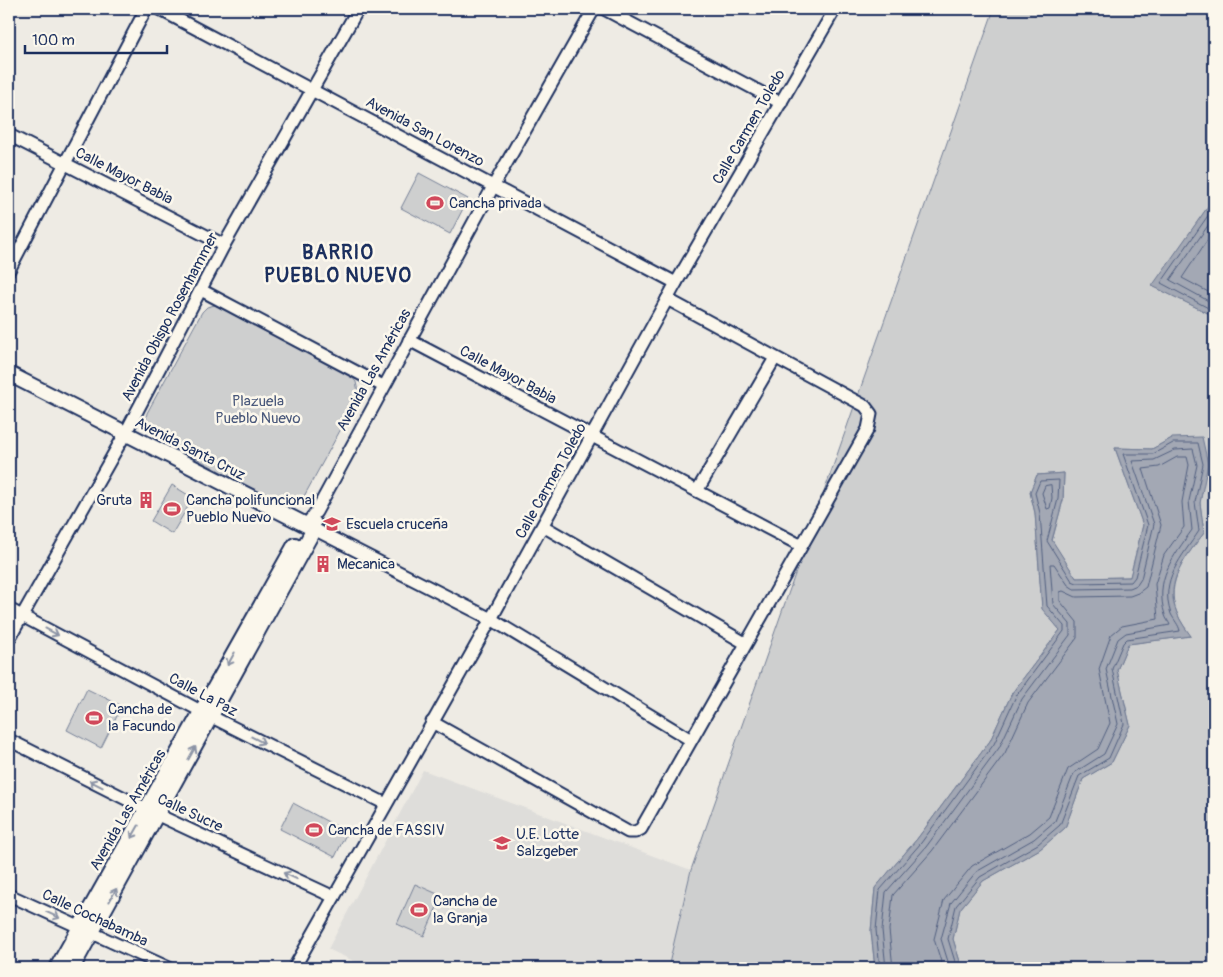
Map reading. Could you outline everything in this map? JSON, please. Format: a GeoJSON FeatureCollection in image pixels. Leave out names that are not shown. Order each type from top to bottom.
{"type":"FeatureCollection","features":[{"type":"Feature","properties":{"kind":"main road","name":"Avenida Santa Cruz"},"geometry":{"type":"LineString","coordinates":[[9,374],[310,527]]}},
{"type":"Feature","properties":{"kind":"main road","name":"Avenida Las Américas"},"geometry":{"type":"LineString","coordinates":[[57,968],[85,930],[153,812],[310,527]]}},
{"type":"Feature","properties":{"kind":"main road","name":"Avenida Las Américas"},"geometry":{"type":"LineString","coordinates":[[72,968],[85,930]]}},
{"type":"Feature","properties":{"kind":"street"},"geometry":{"type":"LineString","coordinates":[[9,270],[146,9]]}},
{"type":"Feature","properties":{"kind":"street","name":"Avenida San Lorenzo"},"geometry":{"type":"LineString","coordinates":[[160,9],[676,283]]}},
{"type":"Feature","properties":{"kind":"street","name":"Avenida Obispo Rosenhammer"},"geometry":{"type":"LineString","coordinates":[[9,639],[125,434],[224,245],[358,9]]}},
{"type":"Feature","properties":{"kind":"street","name":"Avenida Las Américas"},"geometry":{"type":"LineString","coordinates":[[310,527],[316,512],[383,386],[594,9]]}},
{"type":"Feature","properties":{"kind":"street"},"geometry":{"type":"LineString","coordinates":[[604,9],[780,103]]}},
{"type":"Feature","properties":{"kind":"street","name":"Calle Carmen Toledo"},"geometry":{"type":"LineString","coordinates":[[294,968],[543,526],[676,283],[835,9]]}},
{"type":"Feature","properties":{"kind":"street","name":"Calle Mayor Babia"},"geometry":{"type":"LineString","coordinates":[[9,135],[224,245]]}},
{"type":"Feature","properties":{"kind":"street"},"geometry":{"type":"LineString","coordinates":[[201,290],[383,386]]}},
{"type":"Feature","properties":{"kind":"street"},"geometry":{"type":"LineString","coordinates":[[432,722],[628,832],[635,832],[641,829],[800,545],[868,429],[871,414],[865,406],[667,299]]}},
{"type":"Feature","properties":{"kind":"street","name":"Calle Mayor Babia"},"geometry":{"type":"LineString","coordinates":[[409,340],[800,545]]}},
{"type":"Feature","properties":{"kind":"street"},"geometry":{"type":"LineString","coordinates":[[697,491],[775,358]]}},
{"type":"Feature","properties":{"kind":"street"},"geometry":{"type":"LineString","coordinates":[[543,526],[745,643]]}},
{"type":"Feature","properties":{"kind":"street","name":"Avenida Santa Cruz"},"geometry":{"type":"LineString","coordinates":[[310,527],[491,619],[690,740]]}},
{"type":"Feature","properties":{"kind":"street","name":"Calle La Paz"},"geometry":{"type":"LineString","coordinates":[[9,609],[207,714],[386,804]]}},
{"type":"Feature","properties":{"kind":"street","name":"Calle Sucre"},"geometry":{"type":"LineString","coordinates":[[9,740],[153,812],[334,897]]}},
{"type":"Feature","properties":{"kind":"street","name":"Calle Cochabamba"},"geometry":{"type":"LineString","coordinates":[[9,895],[169,968]]}},
{"type":"Feature","properties":{"kind":"shaded area","name":"U.E. Lotte Salzgeber"},"geometry":{"type":"Polygon","coordinates":[[[423,770],[691,870],[668,968],[368,968],[328,949],[423,770]]]}},
{"type":"Feature","properties":{"kind":"green space"},"geometry":{"type":"Polygon","coordinates":[[[994,9],[1214,9],[1214,198],[1153,286],[1214,316],[1214,968],[962,968],[953,939],[960,909],[983,881],[1040,849],[1065,828],[1083,779],[1112,762],[1130,725],[1117,670],[1128,644],[1190,636],[1177,613],[1173,591],[1179,570],[1204,533],[1200,503],[1202,491],[1172,438],[1152,449],[1115,448],[1143,525],[1130,577],[1076,578],[1052,541],[1063,500],[1064,473],[1037,475],[1030,492],[1035,513],[1042,608],[1060,630],[1012,693],[990,741],[917,839],[875,888],[871,931],[875,968],[668,968],[691,870],[994,9]]]}},
{"type":"Feature","properties":{"kind":"green space","name":"Cancha privada"},"geometry":{"type":"Polygon","coordinates":[[[419,173],[468,199],[450,234],[401,208],[419,173]]]}},
{"type":"Feature","properties":{"kind":"green space","name":"Plazuela Pueblo Nuevo"},"geometry":{"type":"Polygon","coordinates":[[[215,305],[351,376],[356,382],[359,396],[302,500],[297,506],[290,509],[153,435],[147,428],[147,413],[202,312],[207,307],[215,305]]]}},
{"type":"Feature","properties":{"kind":"green space","name":"Cancha polifuncional Pueblo Nuevo"},"geometry":{"type":"Polygon","coordinates":[[[172,485],[193,498],[172,534],[151,521],[172,485]]]}},
{"type":"Feature","properties":{"kind":"green space","name":"Cancha de la Facundo"},"geometry":{"type":"Polygon","coordinates":[[[87,689],[122,706],[101,748],[67,730],[87,689]]]}},
{"type":"Feature","properties":{"kind":"green space","name":"Cancha de FASSIV"},"geometry":{"type":"Polygon","coordinates":[[[293,803],[347,832],[335,857],[280,829],[293,803]]]}},
{"type":"Feature","properties":{"kind":"green space","name":"Cancha de la Granja"},"geometry":{"type":"Polygon","coordinates":[[[415,884],[442,896],[424,936],[397,924],[415,884]]]}},
{"type":"Feature","properties":{"kind":"water"},"geometry":{"type":"Polygon","coordinates":[[[1214,198],[1214,316],[1152,286],[1214,198]]]}},
{"type":"Feature","properties":{"kind":"water"},"geometry":{"type":"Polygon","coordinates":[[[1202,437],[1208,464],[1200,503],[1204,533],[1184,560],[1175,580],[1173,591],[1173,602],[1177,613],[1191,636],[1128,644],[1117,670],[1130,725],[1112,762],[1083,779],[1065,828],[1040,849],[983,881],[960,909],[953,939],[962,968],[875,968],[871,931],[875,888],[917,839],[990,741],[1012,693],[1060,630],[1042,609],[1035,513],[1030,492],[1037,475],[1064,473],[1063,500],[1052,540],[1076,578],[1130,577],[1143,525],[1115,448],[1152,449],[1172,438],[1202,437]]]}},
{"type":"Feature","properties":{"kind":"place","name":"Cancha privada"},"geometry":{"type":"Point","coordinates":[435,203]}},
{"type":"Feature","properties":{"kind":"place","name":"Gruta"},"geometry":{"type":"Point","coordinates":[146,500]}},
{"type":"Feature","properties":{"kind":"place","name":"Cancha polifuncional Pueblo Nuevo"},"geometry":{"type":"Point","coordinates":[172,509]}},
{"type":"Feature","properties":{"kind":"place","name":"Escuela cruceña"},"geometry":{"type":"Point","coordinates":[332,524]}},
{"type":"Feature","properties":{"kind":"place","name":"Mecanica"},"geometry":{"type":"Point","coordinates":[323,564]}},
{"type":"Feature","properties":{"kind":"place","name":"Cancha de la Facundo"},"geometry":{"type":"Point","coordinates":[94,718]}},
{"type":"Feature","properties":{"kind":"place","name":"Cancha de FASSIV"},"geometry":{"type":"Point","coordinates":[314,830]}},
{"type":"Feature","properties":{"kind":"place","name":"U.E. Lotte Salzgeber"},"geometry":{"type":"Point","coordinates":[502,843]}},
{"type":"Feature","properties":{"kind":"place","name":"Cancha de la Granja"},"geometry":{"type":"Point","coordinates":[419,910]}},
{"type":"Feature","properties":{"kind":"district","name":"BARRIO PUEBLO NUEVO"},"geometry":{"type":"Point","coordinates":[338,264]}}]}
